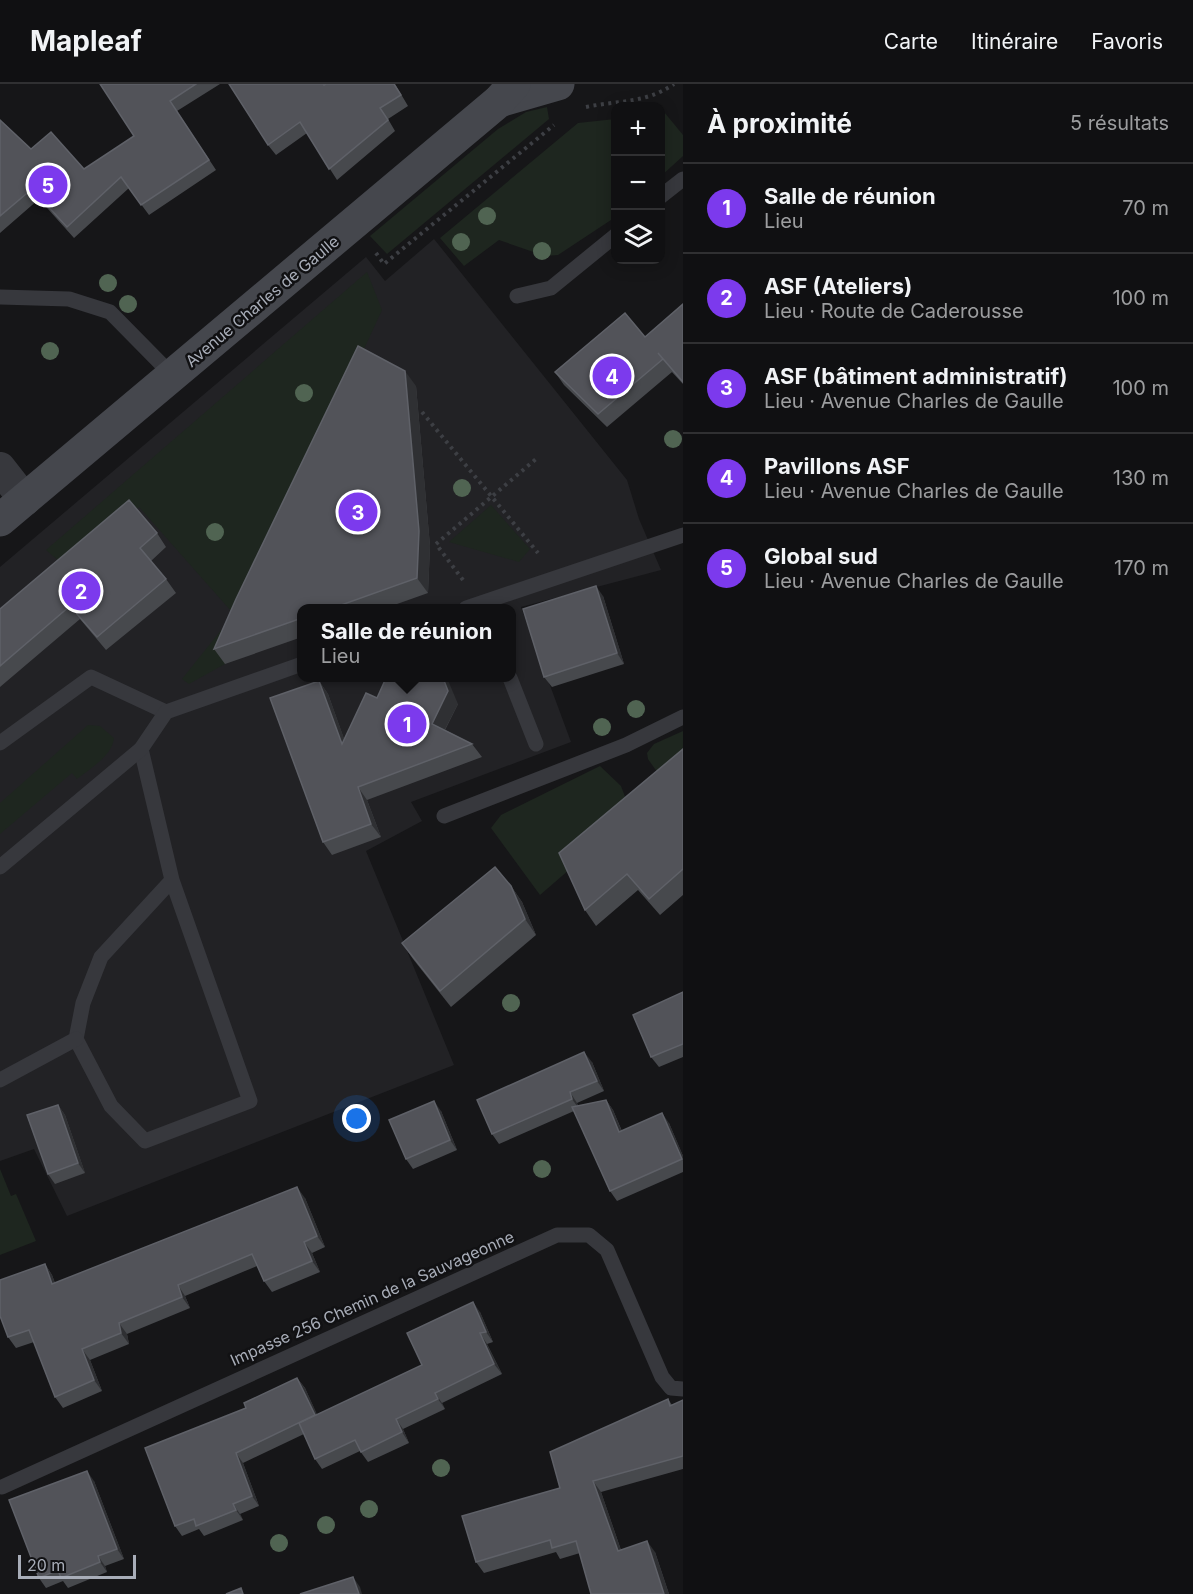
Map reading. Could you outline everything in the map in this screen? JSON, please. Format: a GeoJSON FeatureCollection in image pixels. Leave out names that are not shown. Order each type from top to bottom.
{"type":"FeatureCollection","features":[{"type":"Feature","properties":{"kind":"main road","name":"Avenue Charles de Gaulle"},"geometry":{"type":"LineString","coordinates":[[0,520],[506,93],[558,84]]}},
{"type":"Feature","properties":{"kind":"street"},"geometry":{"type":"LineString","coordinates":[[0,468],[25,500]]}},
{"type":"Feature","properties":{"kind":"lane"},"geometry":{"type":"LineString","coordinates":[[665,193],[683,179]]}},
{"type":"Feature","properties":{"kind":"lane"},"geometry":{"type":"LineString","coordinates":[[517,296],[551,288],[611,237]]}},
{"type":"Feature","properties":{"kind":"lane"},"geometry":{"type":"LineString","coordinates":[[0,297],[69,299],[110,312],[173,376]]}},
{"type":"Feature","properties":{"kind":"lane"},"geometry":{"type":"LineString","coordinates":[[486,604],[683,535]]}},
{"type":"Feature","properties":{"kind":"lane"},"geometry":{"type":"LineString","coordinates":[[0,867],[141,749],[166,712],[297,666]]}},
{"type":"Feature","properties":{"kind":"lane"},"geometry":{"type":"LineString","coordinates":[[0,743],[91,677],[166,712]]}},
{"type":"Feature","properties":{"kind":"lane"},"geometry":{"type":"LineString","coordinates":[[512,682],[536,744]]}},
{"type":"Feature","properties":{"kind":"lane"},"geometry":{"type":"LineString","coordinates":[[444,816],[626,745],[683,717]]}},
{"type":"Feature","properties":{"kind":"lane"},"geometry":{"type":"LineString","coordinates":[[141,749],[172,880],[250,1101],[145,1141],[111,1106],[76,1039],[83,1003],[100,957],[172,880]]}},
{"type":"Feature","properties":{"kind":"lane"},"geometry":{"type":"LineString","coordinates":[[0,1080],[76,1039]]}},
{"type":"Feature","properties":{"kind":"lane","name":"Impasse 256 Chemin de la Sauvageonne"},"geometry":{"type":"LineString","coordinates":[[2,1487],[557,1235],[590,1235],[607,1250],[662,1377],[671,1388],[683,1389]]}},
{"type":"Feature","properties":{"kind":"path"},"geometry":{"type":"LineString","coordinates":[[583,109],[656,96],[674,84]]}},
{"type":"Feature","properties":{"kind":"path"},"geometry":{"type":"LineString","coordinates":[[373,250],[384,264],[561,120]]}},
{"type":"Feature","properties":{"kind":"path"},"geometry":{"type":"LineString","coordinates":[[422,412],[543,559]]}},
{"type":"Feature","properties":{"kind":"path"},"geometry":{"type":"LineString","coordinates":[[475,604],[436,544],[536,459]]}},
{"type":"Feature","properties":{"kind":"shaded area"},"geometry":{"type":"Polygon","coordinates":[[[547,107],[549,119],[387,254],[370,236],[498,129],[526,112],[547,107]]]}},
{"type":"Feature","properties":{"kind":"shaded area"},"geometry":{"type":"Polygon","coordinates":[[[665,113],[683,135],[683,156],[665,172],[665,113]]]}},
{"type":"Feature","properties":{"kind":"shaded area"},"geometry":{"type":"Polygon","coordinates":[[[611,119],[611,220],[558,255],[545,256],[499,240],[464,266],[440,238],[578,123],[611,119]]]}},
{"type":"Feature","properties":{"kind":"shaded area"},"geometry":{"type":"Polygon","coordinates":[[[434,239],[627,480],[639,519],[661,570],[521,607],[571,742],[411,802],[422,821],[366,851],[454,1065],[67,1216],[34,1149],[0,1161],[0,567],[366,257],[385,281],[434,239]]]}},
{"type":"Feature","properties":{"kind":"shaded area"},"geometry":{"type":"Polygon","coordinates":[[[367,272],[382,310],[239,620],[139,507],[67,568],[46,550],[367,272]]]}},
{"type":"Feature","properties":{"kind":"shaded area"},"geometry":{"type":"Polygon","coordinates":[[[491,505],[530,549],[519,562],[449,542],[491,505]]]}},
{"type":"Feature","properties":{"kind":"shaded area"},"geometry":{"type":"Polygon","coordinates":[[[226,624],[240,630],[225,664],[189,684],[182,679],[226,624]]]}},
{"type":"Feature","properties":{"kind":"shaded area"},"geometry":{"type":"Polygon","coordinates":[[[88,725],[100,726],[114,738],[105,756],[77,779],[72,773],[0,834],[0,803],[88,725]]]}},
{"type":"Feature","properties":{"kind":"shaded area"},"geometry":{"type":"Polygon","coordinates":[[[683,731],[683,772],[667,786],[648,759],[647,753],[654,744],[683,731]]]}},
{"type":"Feature","properties":{"kind":"shaded area"},"geometry":{"type":"Polygon","coordinates":[[[600,766],[621,786],[627,802],[599,844],[540,895],[491,828],[501,815],[600,766]]]}},
{"type":"Feature","properties":{"kind":"shaded area"},"geometry":{"type":"Polygon","coordinates":[[[0,1169],[11,1196],[16,1194],[36,1241],[0,1255],[0,1169]]]}},
{"type":"Feature","properties":{"kind":"building"},"geometry":{"type":"Polygon","coordinates":[[[100,84],[196,84],[170,101],[209,160],[141,205],[121,177],[67,227],[32,189],[0,216],[0,120],[31,149],[51,132],[84,169],[134,136],[100,84]]]}},
{"type":"Feature","properties":{"kind":"building"},"geometry":{"type":"Polygon","coordinates":[[[229,84],[394,84],[401,95],[380,108],[388,120],[329,169],[300,122],[268,145],[229,84]]]}},
{"type":"Feature","properties":{"kind":"building"},"geometry":{"type":"Polygon","coordinates":[[[683,304],[683,382],[658,353],[663,359],[598,414],[555,372],[625,313],[645,337],[683,304]]]}},
{"type":"Feature","properties":{"kind":"building"},"geometry":{"type":"Polygon","coordinates":[[[358,346],[405,371],[419,531],[417,578],[344,604],[297,604],[297,620],[214,649],[358,346]]]}},
{"type":"Feature","properties":{"kind":"building"},"geometry":{"type":"Polygon","coordinates":[[[129,500],[157,533],[140,548],[166,579],[97,637],[70,606],[0,666],[0,609],[129,500]]]}},
{"type":"Feature","properties":{"kind":"building"},"geometry":{"type":"Polygon","coordinates":[[[596,586],[617,653],[544,677],[523,609],[596,586]]]}},
{"type":"Feature","properties":{"kind":"building"},"geometry":{"type":"Polygon","coordinates":[[[319,682],[342,744],[366,693],[377,698],[384,682],[445,682],[448,691],[432,724],[472,744],[358,787],[371,824],[323,842],[270,698],[319,682]]]}},
{"type":"Feature","properties":{"kind":"building"},"geometry":{"type":"Polygon","coordinates":[[[683,749],[683,869],[649,899],[627,874],[585,910],[559,853],[683,749]]]}},
{"type":"Feature","properties":{"kind":"building"},"geometry":{"type":"Polygon","coordinates":[[[495,867],[511,886],[525,919],[440,991],[402,943],[495,867]]]}},
{"type":"Feature","properties":{"kind":"building"},"geometry":{"type":"Polygon","coordinates":[[[683,992],[683,1044],[651,1057],[633,1015],[683,992]]]}},
{"type":"Feature","properties":{"kind":"building"},"geometry":{"type":"Polygon","coordinates":[[[584,1052],[597,1081],[570,1092],[572,1099],[492,1134],[477,1100],[584,1052]]]}},
{"type":"Feature","properties":{"kind":"building"},"geometry":{"type":"Polygon","coordinates":[[[606,1100],[619,1132],[662,1113],[682,1159],[610,1191],[572,1107],[606,1100]]]}},
{"type":"Feature","properties":{"kind":"building"},"geometry":{"type":"Polygon","coordinates":[[[434,1101],[450,1140],[406,1159],[389,1120],[434,1101]]]}},
{"type":"Feature","properties":{"kind":"building"},"geometry":{"type":"Polygon","coordinates":[[[58,1105],[78,1163],[48,1174],[27,1115],[58,1105]]]}},
{"type":"Feature","properties":{"kind":"building"},"geometry":{"type":"Polygon","coordinates":[[[297,1187],[317,1236],[304,1242],[312,1261],[264,1281],[252,1254],[178,1285],[182,1297],[119,1323],[121,1333],[82,1349],[94,1380],[55,1397],[29,1330],[8,1337],[0,1316],[0,1280],[45,1264],[52,1284],[297,1187]]]}},
{"type":"Feature","properties":{"kind":"building"},"geometry":{"type":"Polygon","coordinates":[[[473,1302],[486,1332],[480,1333],[494,1364],[435,1393],[438,1399],[396,1419],[402,1432],[361,1452],[355,1440],[315,1459],[299,1423],[422,1365],[407,1333],[473,1302]]]}},
{"type":"Feature","properties":{"kind":"building"},"geometry":{"type":"Polygon","coordinates":[[[297,1378],[315,1415],[236,1453],[252,1496],[233,1504],[236,1510],[196,1526],[194,1519],[175,1526],[145,1448],[246,1408],[244,1403],[297,1378]]]}},
{"type":"Feature","properties":{"kind":"building"},"geometry":{"type":"Polygon","coordinates":[[[668,1399],[670,1406],[683,1400],[683,1456],[593,1481],[618,1551],[647,1541],[664,1594],[591,1594],[576,1541],[552,1548],[550,1540],[476,1562],[462,1516],[560,1488],[550,1452],[668,1399]]]}},
{"type":"Feature","properties":{"kind":"building"},"geometry":{"type":"Polygon","coordinates":[[[87,1471],[117,1549],[98,1556],[100,1562],[61,1578],[58,1570],[39,1578],[9,1500],[87,1471]]]}},
{"type":"Feature","properties":{"kind":"building"},"geometry":{"type":"Polygon","coordinates":[[[353,1577],[359,1594],[300,1594],[353,1577]]]}},
{"type":"Feature","properties":{"kind":"building"},"geometry":{"type":"Polygon","coordinates":[[[241,1588],[243,1594],[226,1594],[241,1588]]]}},
{"type":"Feature","properties":{"kind":"place","name":"Global sud"},"geometry":{"type":"Point","coordinates":[48,185]}},
{"type":"Feature","properties":{"kind":"place","name":"Pavillons ASF"},"geometry":{"type":"Point","coordinates":[612,376]}},
{"type":"Feature","properties":{"kind":"place","name":"ASF (bâtiment administratif)"},"geometry":{"type":"Point","coordinates":[358,512]}},
{"type":"Feature","properties":{"kind":"place","name":"ASF (Ateliers)"},"geometry":{"type":"Point","coordinates":[81,591]}},
{"type":"Feature","properties":{"kind":"place","name":"Salle de réunion"},"geometry":{"type":"Point","coordinates":[407,724]}}]}
